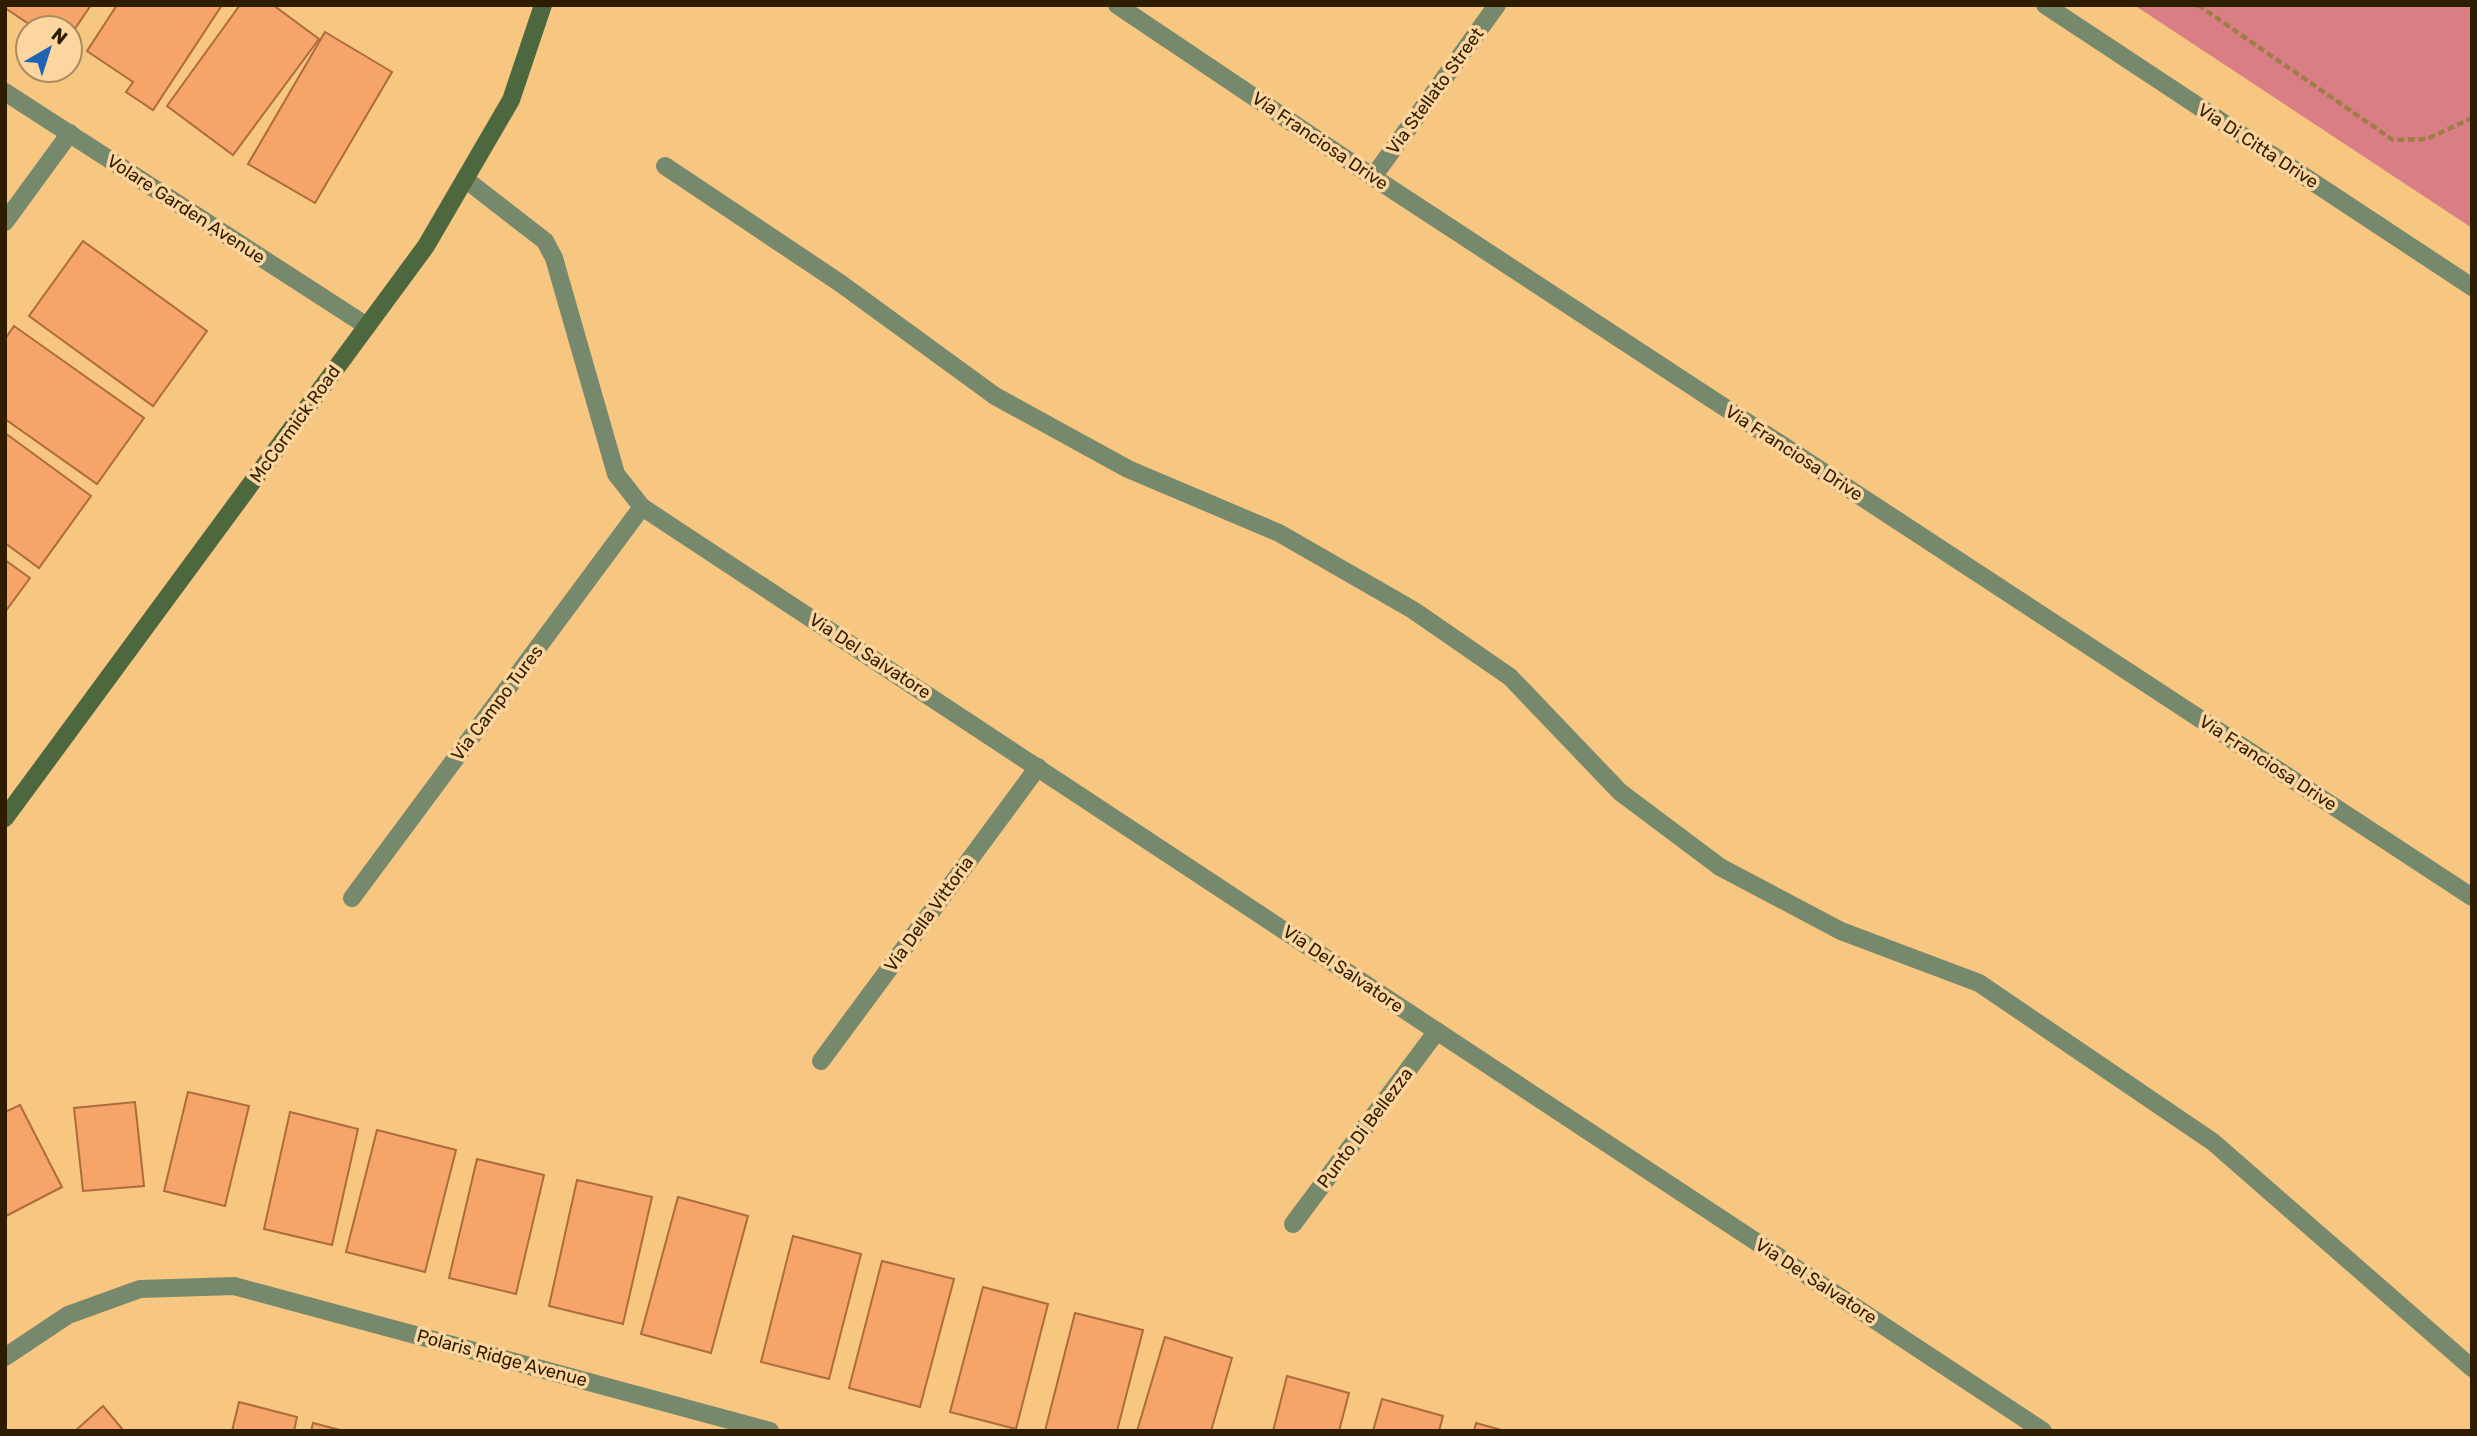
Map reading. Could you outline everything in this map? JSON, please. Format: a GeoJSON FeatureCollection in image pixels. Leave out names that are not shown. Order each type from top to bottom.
{"type":"FeatureCollection","features":[{"type":"Feature","properties":{"kind":"street","name":"McCormick Road"},"geometry":{"type":"LineString","coordinates":[[5,818],[426,246],[511,100],[543,5]]}},
{"type":"Feature","properties":{"kind":"street","name":"Via Franciosa Drive"},"geometry":{"type":"LineString","coordinates":[[1117,5],[1373,177],[2472,897]]}},
{"type":"Feature","properties":{"kind":"street","name":"Via Stellato Street"},"geometry":{"type":"LineString","coordinates":[[1373,177],[1497,5]]}},
{"type":"Feature","properties":{"kind":"street","name":"Via Di Citta Drive"},"geometry":{"type":"LineString","coordinates":[[2045,5],[2472,287]]}},
{"type":"Feature","properties":{"kind":"street","name":"Volare Garden Avenue"},"geometry":{"type":"LineString","coordinates":[[5,92],[367,327]]}},
{"type":"Feature","properties":{"kind":"street"},"geometry":{"type":"LineString","coordinates":[[5,222],[69,133]]}},
{"type":"Feature","properties":{"kind":"street"},"geometry":{"type":"LineString","coordinates":[[665,166],[840,283],[995,396],[1128,469],[1279,533],[1413,610],[1510,677],[1620,792],[1720,867],[1841,931],[1979,983],[2213,1142],[2472,1368]]}},
{"type":"Feature","properties":{"kind":"street","name":"Via Del Salvatore"},"geometry":{"type":"LineString","coordinates":[[465,179],[545,241],[554,258],[616,474],[642,507],[2043,1431]]}},
{"type":"Feature","properties":{"kind":"street","name":"Via Campo Tures"},"geometry":{"type":"LineString","coordinates":[[352,898],[642,507]]}},
{"type":"Feature","properties":{"kind":"street","name":"Via Della Vittoria"},"geometry":{"type":"LineString","coordinates":[[821,1061],[1038,766]]}},
{"type":"Feature","properties":{"kind":"street","name":"Punto Di Bellezza"},"geometry":{"type":"LineString","coordinates":[[1293,1224],[1437,1031]]}},
{"type":"Feature","properties":{"kind":"street","name":"Polaris Ridge Avenue"},"geometry":{"type":"LineString","coordinates":[[5,1357],[68,1315],[140,1289],[234,1286],[770,1431]]}},
{"type":"Feature","properties":{"kind":"path"},"geometry":{"type":"LineString","coordinates":[[2198,5],[2393,140],[2427,139],[2472,118]]}},
{"type":"Feature","properties":{"kind":"shaded area"},"geometry":{"type":"Polygon","coordinates":[[[2134,5],[2472,5],[2472,228],[2134,5]]]}},
{"type":"Feature","properties":{"kind":"building"},"geometry":{"type":"Polygon","coordinates":[[[5,5],[91,5],[84,15],[14,14],[5,8],[5,5]]]}},
{"type":"Feature","properties":{"kind":"building"},"geometry":{"type":"Polygon","coordinates":[[[117,5],[222,5],[153,110],[126,92],[133,82],[87,51],[117,5]]]}},
{"type":"Feature","properties":{"kind":"building"},"geometry":{"type":"Polygon","coordinates":[[[240,5],[273,5],[319,39],[233,155],[167,106],[240,5]]]}},
{"type":"Feature","properties":{"kind":"building"},"geometry":{"type":"Polygon","coordinates":[[[325,32],[392,72],[315,203],[248,164],[325,32]]]}},
{"type":"Feature","properties":{"kind":"building"},"geometry":{"type":"Polygon","coordinates":[[[83,241],[207,331],[153,406],[29,316],[83,241]]]}},
{"type":"Feature","properties":{"kind":"building"},"geometry":{"type":"Polygon","coordinates":[[[14,326],[144,418],[97,484],[5,419],[5,339],[14,326]]]}},
{"type":"Feature","properties":{"kind":"building"},"geometry":{"type":"Polygon","coordinates":[[[5,433],[91,496],[39,568],[5,543],[5,433]]]}},
{"type":"Feature","properties":{"kind":"building"},"geometry":{"type":"Polygon","coordinates":[[[5,560],[30,578],[5,612],[5,560]]]}},
{"type":"Feature","properties":{"kind":"building"},"geometry":{"type":"Polygon","coordinates":[[[188,1092],[249,1106],[225,1206],[164,1191],[188,1092]]]}},
{"type":"Feature","properties":{"kind":"building"},"geometry":{"type":"Polygon","coordinates":[[[135,1102],[144,1186],[83,1191],[74,1108],[135,1102]]]}},
{"type":"Feature","properties":{"kind":"building"},"geometry":{"type":"Polygon","coordinates":[[[20,1105],[62,1187],[6,1216],[5,1112],[20,1105]]]}},
{"type":"Feature","properties":{"kind":"building"},"geometry":{"type":"Polygon","coordinates":[[[290,1112],[358,1129],[332,1245],[264,1229],[290,1112]]]}},
{"type":"Feature","properties":{"kind":"building"},"geometry":{"type":"Polygon","coordinates":[[[377,1130],[456,1150],[425,1272],[346,1252],[377,1130]]]}},
{"type":"Feature","properties":{"kind":"building"},"geometry":{"type":"Polygon","coordinates":[[[477,1159],[544,1175],[516,1294],[449,1278],[477,1159]]]}},
{"type":"Feature","properties":{"kind":"building"},"geometry":{"type":"Polygon","coordinates":[[[577,1180],[652,1197],[623,1324],[549,1306],[577,1180]]]}},
{"type":"Feature","properties":{"kind":"building"},"geometry":{"type":"Polygon","coordinates":[[[678,1197],[748,1216],[711,1353],[641,1334],[678,1197]]]}},
{"type":"Feature","properties":{"kind":"building"},"geometry":{"type":"Polygon","coordinates":[[[793,1236],[861,1254],[829,1379],[761,1362],[793,1236]]]}},
{"type":"Feature","properties":{"kind":"building"},"geometry":{"type":"Polygon","coordinates":[[[882,1261],[954,1279],[920,1407],[849,1388],[882,1261]]]}},
{"type":"Feature","properties":{"kind":"building"},"geometry":{"type":"Polygon","coordinates":[[[983,1287],[1048,1304],[1016,1429],[950,1412],[983,1287]]]}},
{"type":"Feature","properties":{"kind":"building"},"geometry":{"type":"Polygon","coordinates":[[[1075,1313],[1143,1330],[1117,1431],[1045,1431],[1075,1313]]]}},
{"type":"Feature","properties":{"kind":"building"},"geometry":{"type":"Polygon","coordinates":[[[1165,1337],[1232,1358],[1211,1431],[1137,1431],[1165,1337]]]}},
{"type":"Feature","properties":{"kind":"building"},"geometry":{"type":"Polygon","coordinates":[[[1287,1376],[1349,1393],[1339,1431],[1273,1431],[1287,1376]]]}},
{"type":"Feature","properties":{"kind":"building"},"geometry":{"type":"Polygon","coordinates":[[[1382,1399],[1443,1416],[1439,1431],[1373,1431],[1382,1399]]]}},
{"type":"Feature","properties":{"kind":"building"},"geometry":{"type":"Polygon","coordinates":[[[239,1402],[297,1417],[294,1431],[232,1431],[239,1402]]]}},
{"type":"Feature","properties":{"kind":"building"},"geometry":{"type":"Polygon","coordinates":[[[103,1406],[124,1431],[75,1431],[103,1406]]]}},
{"type":"Feature","properties":{"kind":"building"},"geometry":{"type":"Polygon","coordinates":[[[313,1423],[344,1431],[311,1431],[313,1423]]]}},
{"type":"Feature","properties":{"kind":"building"},"geometry":{"type":"Polygon","coordinates":[[[1476,1423],[1505,1431],[1474,1431],[1476,1423]]]}}]}
